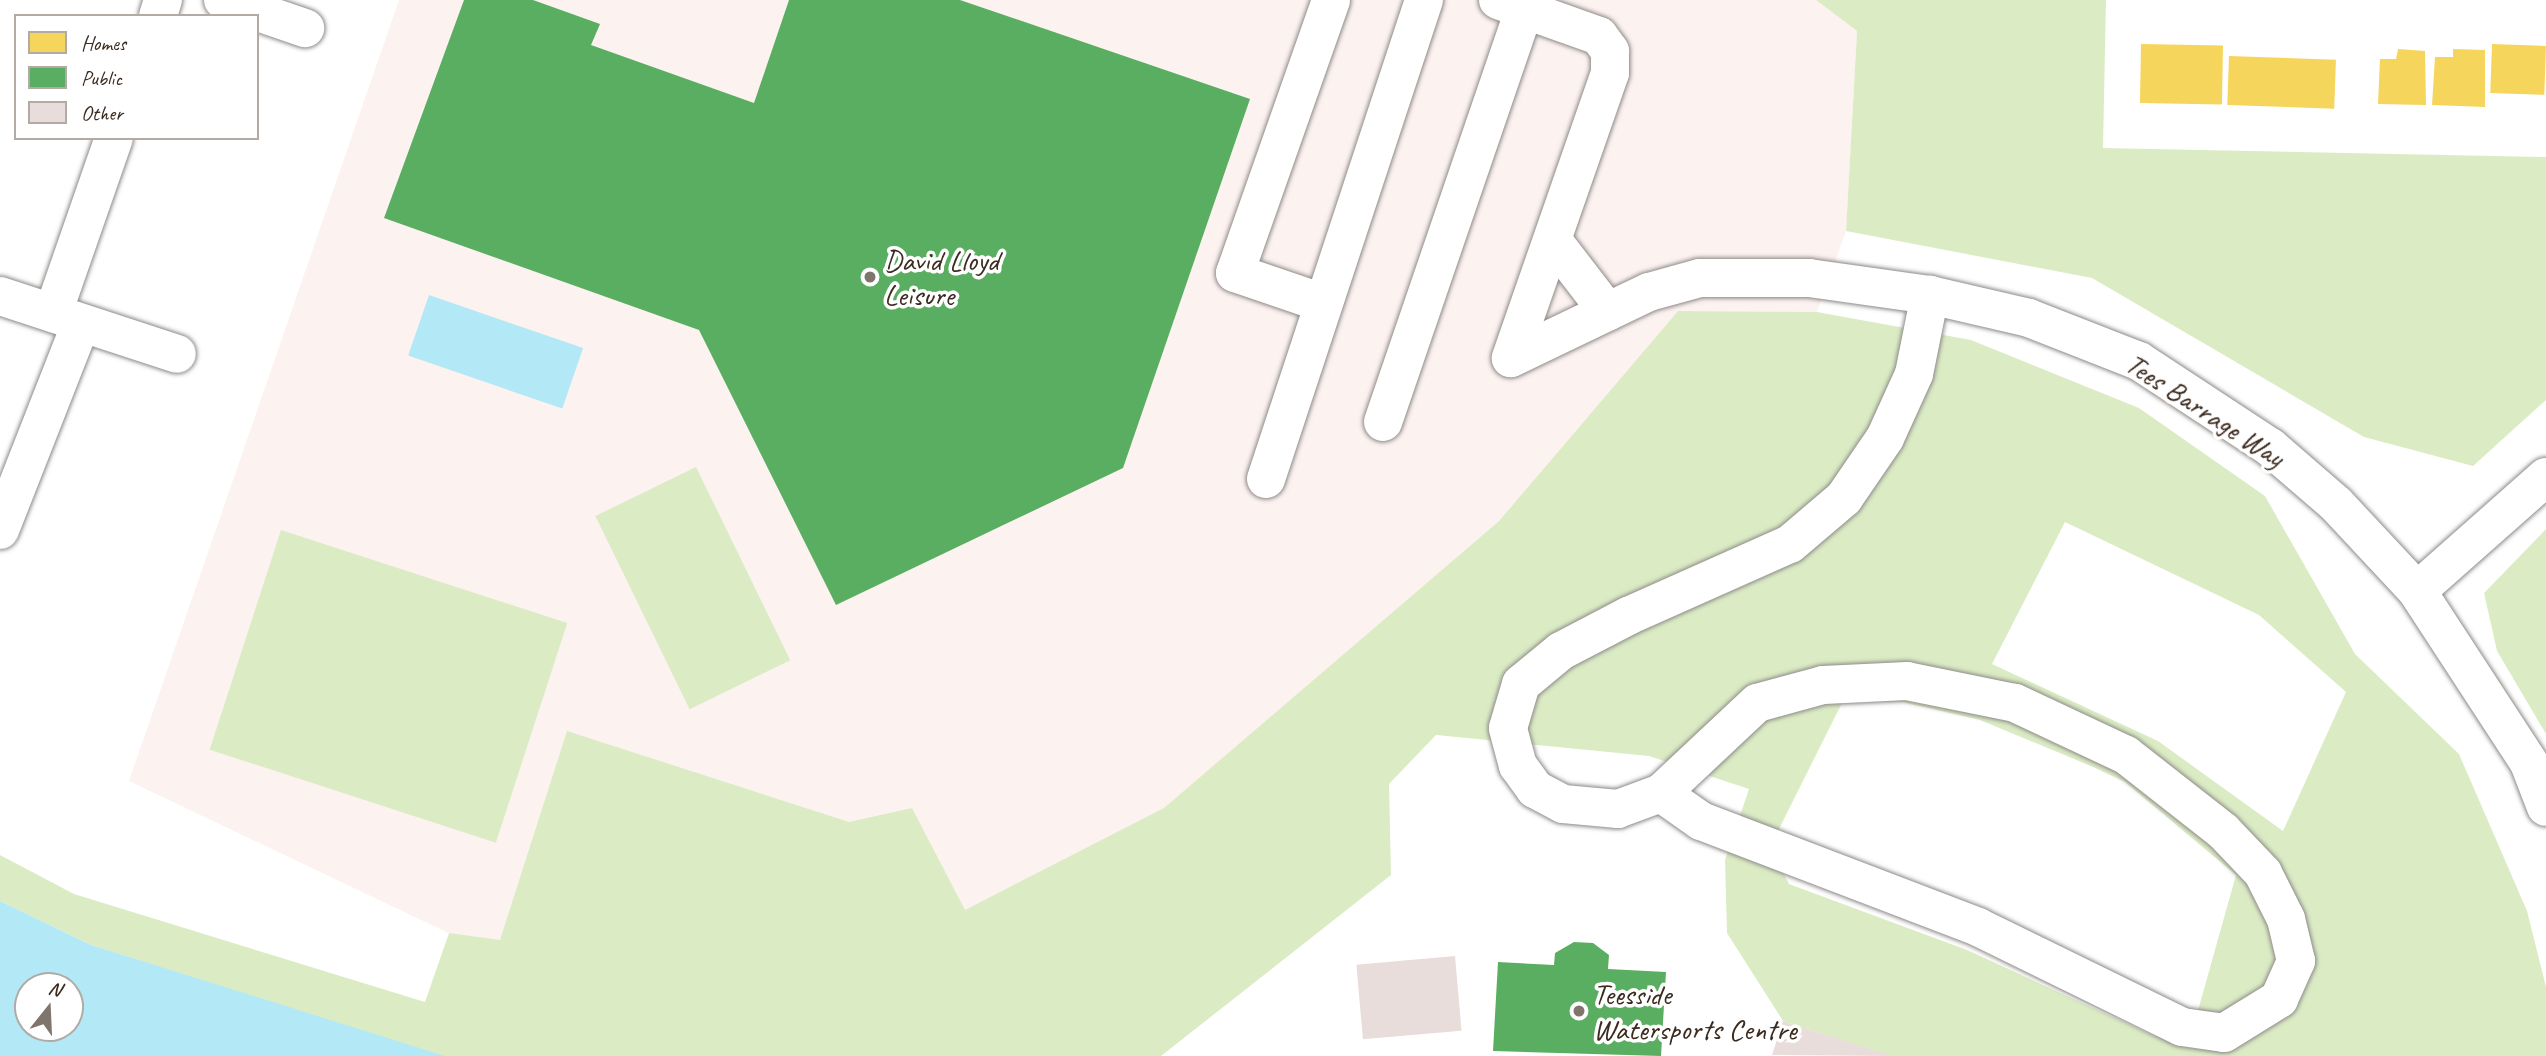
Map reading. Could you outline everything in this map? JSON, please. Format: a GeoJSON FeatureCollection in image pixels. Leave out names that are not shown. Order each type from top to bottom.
{"type":"FeatureCollection","features":[{"type":"Feature","properties":{"kind":"street"},"geometry":{"type":"LineString","coordinates":[[223,0],[304,28]]}},
{"type":"Feature","properties":{"kind":"street"},"geometry":{"type":"LineString","coordinates":[[1323,303],[1235,273],[1331,0]]}},
{"type":"Feature","properties":{"kind":"street"},"geometry":{"type":"LineString","coordinates":[[1266,479],[1423,0]]}},
{"type":"Feature","properties":{"kind":"street"},"geometry":{"type":"LineString","coordinates":[[1383,422],[1511,5],[1599,36],[1610,51],[1610,73],[1554,242],[1511,358],[1608,312],[1554,242]]}},
{"type":"Feature","properties":{"kind":"street"},"geometry":{"type":"LineString","coordinates":[[0,530],[67,318],[113,140]]}},
{"type":"Feature","properties":{"kind":"street","name":"Tees Barrage Way"},"geometry":{"type":"LineString","coordinates":[[1608,312],[1700,278],[1809,278],[1930,295],[2029,318],[2139,361],[2270,447],[2336,504],[2417,591],[2529,763],[2546,807]]}},
{"type":"Feature","properties":{"kind":"street"},"geometry":{"type":"LineString","coordinates":[[1661,793],[1701,821],[1978,927],[2182,1027],[2229,1045],[2279,999],[2296,961],[2286,919],[2263,873],[2223,831],[2126,755],[2015,703],[1907,681],[1822,685],[1757,704],[1661,793],[1618,809],[1563,804],[1535,789],[1518,766],[1508,728],[1521,684],[1562,651],[1628,616],[1790,544],[1844,498],[1885,438],[1914,374],[1930,295]]}},
{"type":"Feature","properties":{"kind":"street"},"geometry":{"type":"LineString","coordinates":[[0,296],[177,354]]}},
{"type":"Feature","properties":{"kind":"street"},"geometry":{"type":"LineString","coordinates":[[2417,591],[2546,477]]}},
{"type":"Feature","properties":{"kind":"shaded area"},"geometry":{"type":"Polygon","coordinates":[[[399,0],[1816,0],[1857,31],[1846,231],[1817,312],[1678,311],[1499,521],[1164,809],[937,1056],[501,958],[129,781],[399,0]]]}},
{"type":"Feature","properties":{"kind":"green space"},"geometry":{"type":"Polygon","coordinates":[[[1816,0],[2106,0],[2103,148],[2546,157],[2546,400],[2473,466],[2364,437],[2092,278],[1846,231],[1857,31],[1816,0]]]}},
{"type":"Feature","properties":{"kind":"green space"},"geometry":{"type":"Polygon","coordinates":[[[1678,311],[1817,312],[1971,340],[2139,408],[2265,496],[2355,654],[2459,754],[2527,911],[2546,987],[2546,1056],[1890,1056],[1783,1021],[1727,933],[1725,860],[1749,789],[1649,756],[1436,735],[1389,784],[1391,875],[1161,1056],[439,1056],[91,945],[0,901],[0,855],[74,894],[425,1002],[449,933],[500,940],[567,731],[849,822],[912,808],[965,910],[1164,808],[1499,521],[1678,311]],[[2065,522],[1992,664],[2158,741],[2283,831],[2346,692],[2259,615],[2065,522]],[[1843,701],[1770,847],[1789,884],[1967,950],[2154,1036],[2197,1014],[2236,875],[2125,782],[2091,766],[1980,720],[1902,702],[1843,701]]]}},
{"type":"Feature","properties":{"kind":"green space"},"geometry":{"type":"Polygon","coordinates":[[[696,467],[790,660],[690,709],[595,516],[696,467]]]}},
{"type":"Feature","properties":{"kind":"green space"},"geometry":{"type":"Polygon","coordinates":[[[2546,529],[2546,734],[2497,651],[2484,593],[2546,529]]]}},
{"type":"Feature","properties":{"kind":"green space"},"geometry":{"type":"Polygon","coordinates":[[[281,530],[567,623],[496,843],[210,750],[281,530]]]}},
{"type":"Feature","properties":{"kind":"water"},"geometry":{"type":"Polygon","coordinates":[[[429,295],[583,348],[562,409],[408,356],[429,295]]]}},
{"type":"Feature","properties":{"kind":"water"},"geometry":{"type":"Polygon","coordinates":[[[0,901],[91,945],[445,1056],[0,1056],[0,901]]]}},
{"type":"Feature","properties":{"kind":"building: Homes"},"geometry":{"type":"Polygon","coordinates":[[[2141,44],[2223,45],[2222,104],[2140,103],[2141,44]]]}},
{"type":"Feature","properties":{"kind":"building: Homes"},"geometry":{"type":"Polygon","coordinates":[[[2492,44],[2546,46],[2544,95],[2490,93],[2492,44]]]}},
{"type":"Feature","properties":{"kind":"building: Homes"},"geometry":{"type":"Polygon","coordinates":[[[2398,49],[2425,51],[2426,105],[2378,104],[2380,59],[2396,59],[2398,49]]]}},
{"type":"Feature","properties":{"kind":"building: Homes"},"geometry":{"type":"Polygon","coordinates":[[[2453,49],[2485,50],[2485,107],[2432,105],[2435,57],[2453,57],[2453,49]]]}},
{"type":"Feature","properties":{"kind":"building: Homes"},"geometry":{"type":"Polygon","coordinates":[[[2229,56],[2336,60],[2334,109],[2227,105],[2229,56]]]}},
{"type":"Feature","properties":{"kind":"building: Public","name":"David Lloyd Leisure"},"geometry":{"type":"Polygon","coordinates":[[[464,0],[533,0],[600,24],[591,45],[754,103],[789,0],[960,0],[1250,99],[1123,468],[836,605],[699,330],[384,218],[464,0]]]}},
{"type":"Feature","properties":{"kind":"building: Public","name":"Teesside Watersports Centre"},"geometry":{"type":"Polygon","coordinates":[[[1574,942],[1593,943],[1609,955],[1608,969],[1666,972],[1661,1056],[1493,1051],[1498,962],[1554,965],[1555,953],[1574,942]]]}},
{"type":"Feature","properties":{"kind":"building: Other"},"geometry":{"type":"Polygon","coordinates":[[[1455,956],[1462,1031],[1363,1039],[1356,965],[1455,956]]]}},
{"type":"Feature","properties":{"kind":"building: Other"},"geometry":{"type":"Polygon","coordinates":[[[1783,1021],[1889,1055],[1889,1056],[1772,1055],[1783,1021]]]}},
{"type":"Feature","properties":{"kind":"place","name":"David Lloyd Leisure"},"geometry":{"type":"Point","coordinates":[870,277]}},
{"type":"Feature","properties":{"kind":"place","name":"Teesside Watersports Centre"},"geometry":{"type":"Point","coordinates":[1579,1011]}}]}
